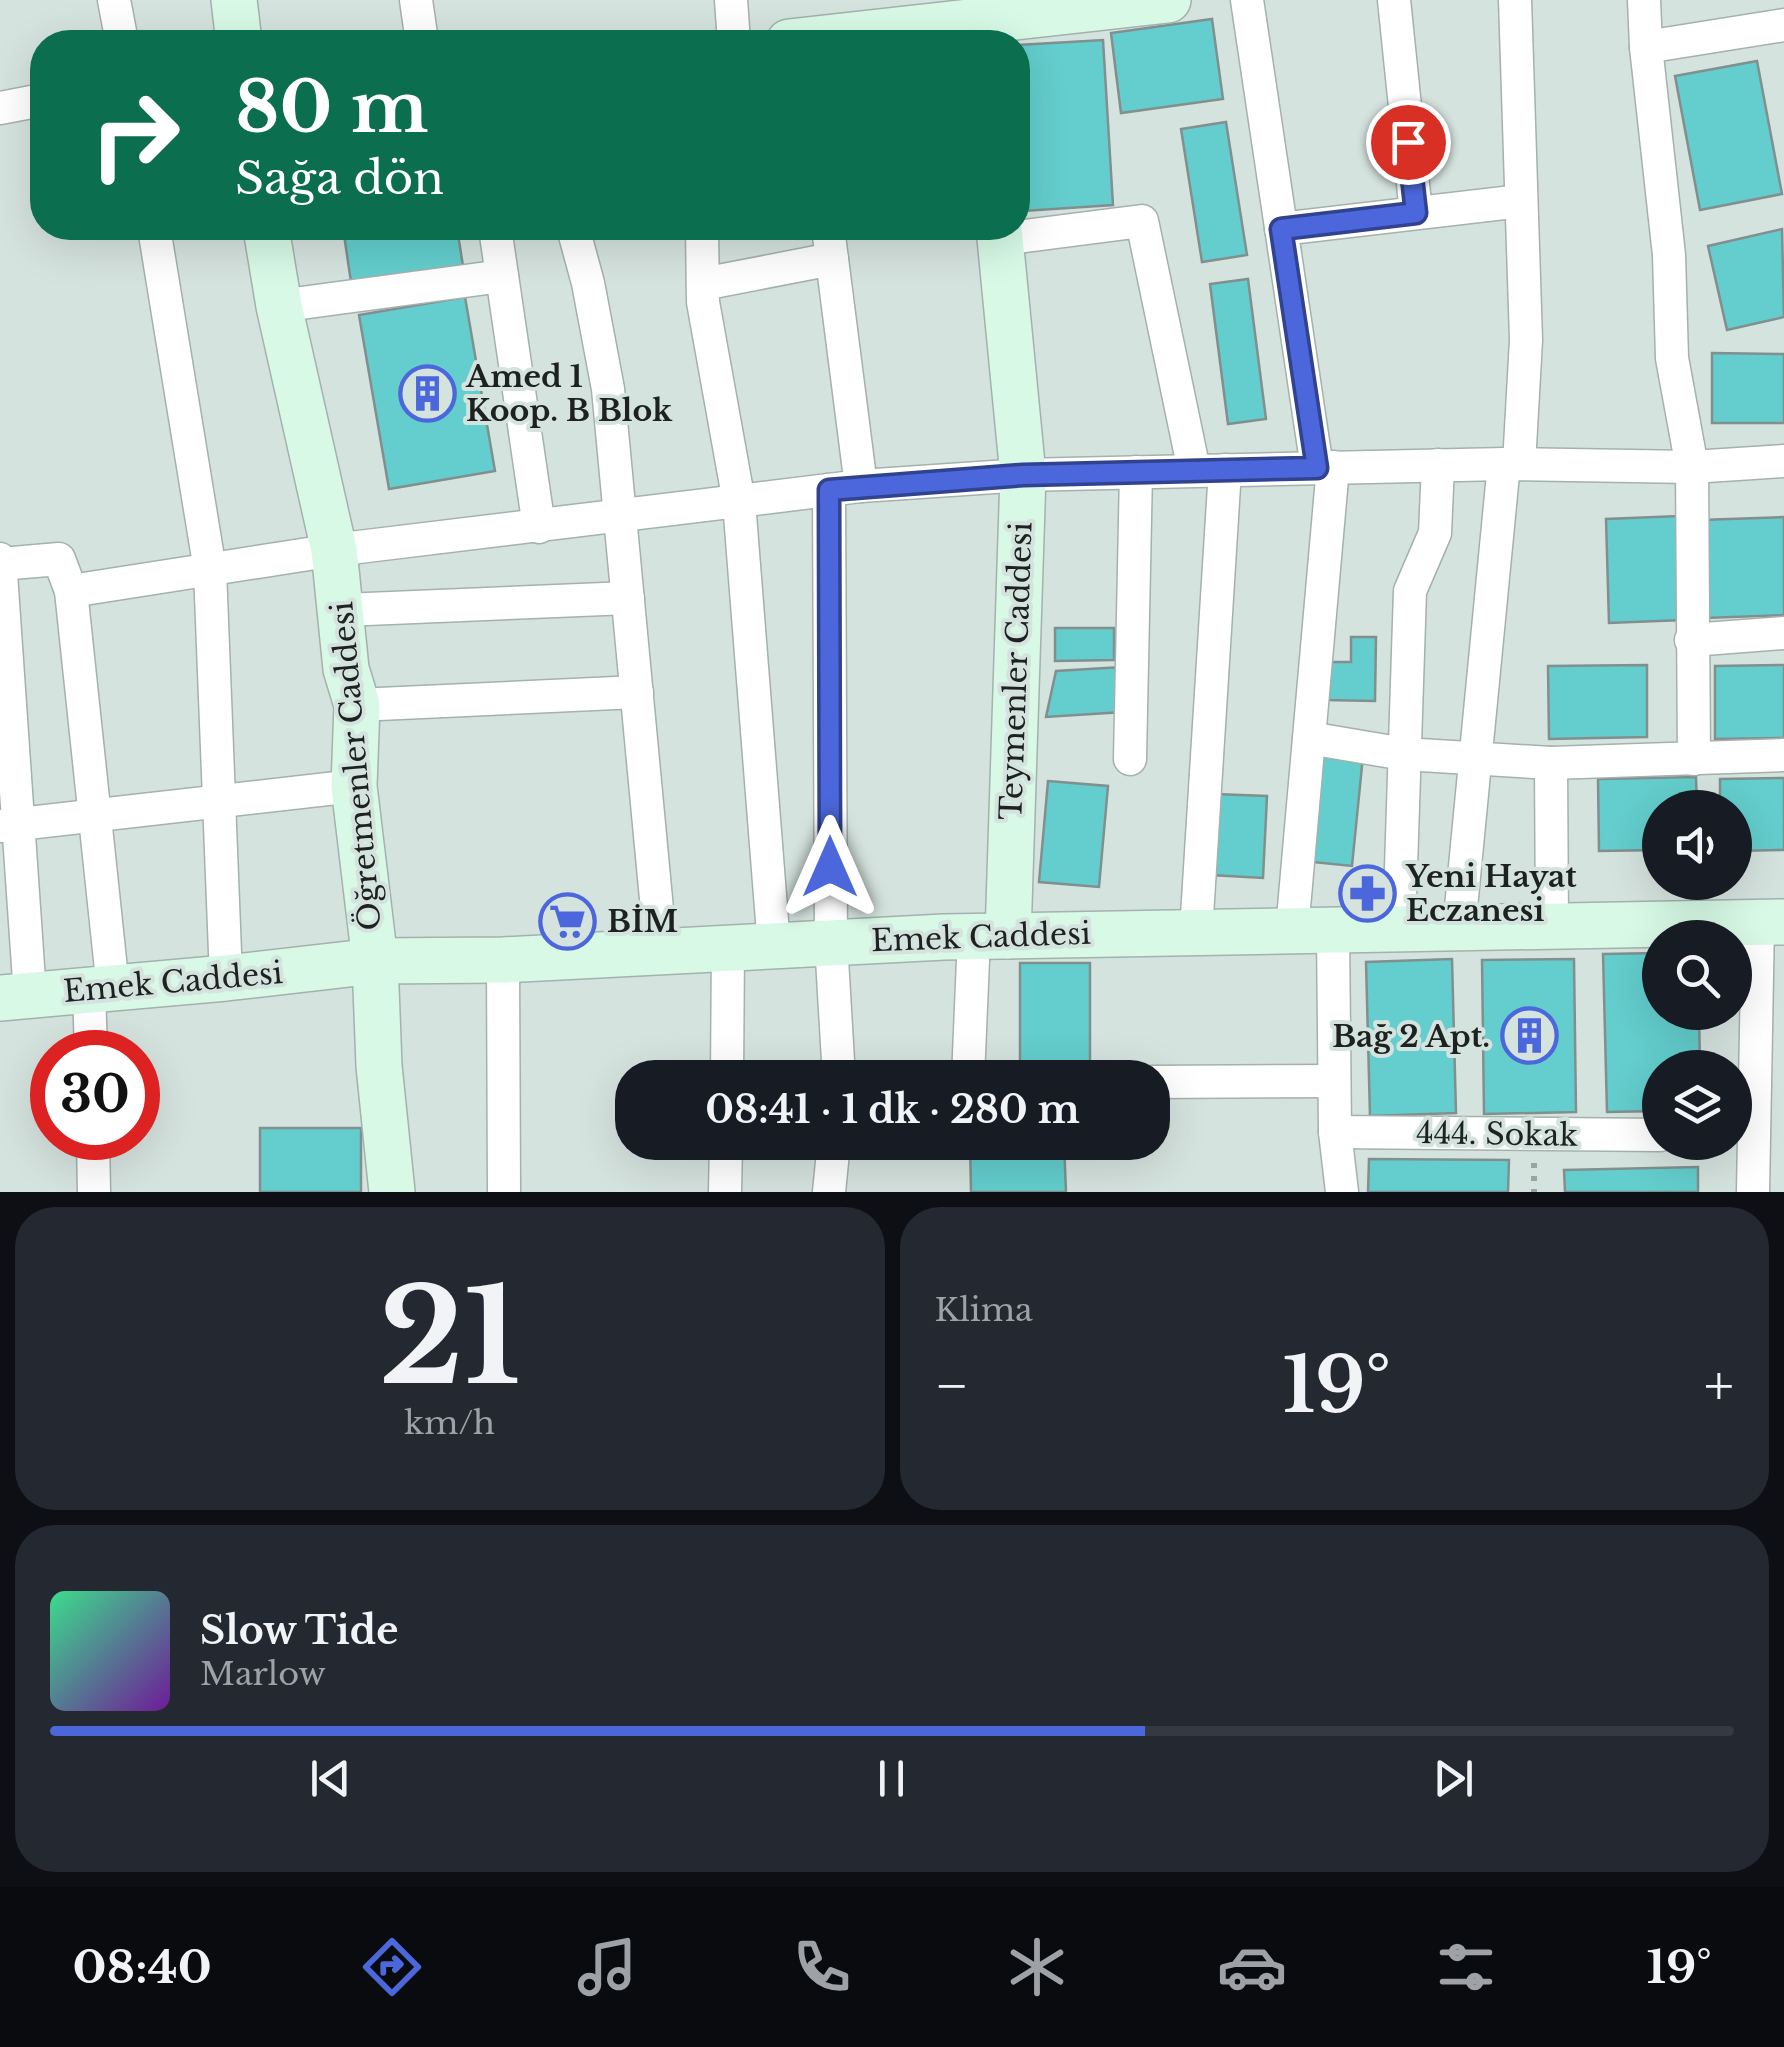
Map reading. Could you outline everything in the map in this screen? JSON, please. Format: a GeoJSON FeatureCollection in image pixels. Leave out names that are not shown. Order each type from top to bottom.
{"type":"FeatureCollection","features":[{"type":"Feature","properties":{"kind":"street"},"geometry":{"type":"LineString","coordinates":[[114,0],[120,30]]}},
{"type":"Feature","properties":{"kind":"street"},"geometry":{"type":"LineString","coordinates":[[234,0],[238,30]]}},
{"type":"Feature","properties":{"kind":"street"},"geometry":{"type":"LineString","coordinates":[[416,0],[420,30]]}},
{"type":"Feature","properties":{"kind":"street"},"geometry":{"type":"LineString","coordinates":[[731,0],[733,30]]}},
{"type":"Feature","properties":{"kind":"street"},"geometry":{"type":"LineString","coordinates":[[904,30],[1168,0]]}},
{"type":"Feature","properties":{"kind":"street"},"geometry":{"type":"LineString","coordinates":[[1247,0],[1281,229],[1325,468],[1309,738],[1312,931],[1334,1081],[1342,1192]]}},
{"type":"Feature","properties":{"kind":"street"},"geometry":{"type":"LineString","coordinates":[[1394,0],[1416,213]]}},
{"type":"Feature","properties":{"kind":"street"},"geometry":{"type":"LineString","coordinates":[[1459,928],[1526,340],[1515,0]]}},
{"type":"Feature","properties":{"kind":"street"},"geometry":{"type":"LineString","coordinates":[[1644,0],[1669,254],[1672,358],[1692,466],[1694,759]]}},
{"type":"Feature","properties":{"kind":"street"},"geometry":{"type":"LineString","coordinates":[[1646,46],[1784,25]]}},
{"type":"Feature","properties":{"kind":"street"},"geometry":{"type":"LineString","coordinates":[[0,108],[30,102]]}},
{"type":"Feature","properties":{"kind":"street"},"geometry":{"type":"LineString","coordinates":[[1281,229],[1522,200]]}},
{"type":"Feature","properties":{"kind":"street"},"geometry":{"type":"LineString","coordinates":[[1030,230],[1142,221],[1210,470],[1196,932]]}},
{"type":"Feature","properties":{"kind":"street"},"geometry":{"type":"LineString","coordinates":[[156,240],[210,570],[226,978]]}},
{"type":"Feature","properties":{"kind":"street","name":"Öğretmenler Caddesi"},"geometry":{"type":"LineString","coordinates":[[268,240],[278,306],[334,550],[346,668],[357,705],[354,786],[375,961],[378,1066],[392,1192]]}},
{"type":"Feature","properties":{"kind":"street"},"geometry":{"type":"LineString","coordinates":[[498,240],[539,527]]}},
{"type":"Feature","properties":{"kind":"street"},"geometry":{"type":"LineString","coordinates":[[576,240],[608,389],[661,952]]}},
{"type":"Feature","properties":{"kind":"street"},"geometry":{"type":"LineString","coordinates":[[702,240],[702,302],[740,502],[774,946]]}},
{"type":"Feature","properties":{"kind":"street","name":"Teymenler Caddesi"},"geometry":{"type":"LineString","coordinates":[[991,936],[1023,475],[1001,240]]}},
{"type":"Feature","properties":{"kind":"street"},"geometry":{"type":"LineString","coordinates":[[702,284],[830,243],[845,488],[831,942],[838,1060]]}},
{"type":"Feature","properties":{"kind":"street"},"geometry":{"type":"LineString","coordinates":[[278,306],[502,276]]}},
{"type":"Feature","properties":{"kind":"street"},"geometry":{"type":"LineString","coordinates":[[71,591],[334,550],[845,488],[1023,475],[1512,464],[1692,466],[1784,461]]}},
{"type":"Feature","properties":{"kind":"street"},"geometry":{"type":"LineString","coordinates":[[1399,928],[1410,591],[1435,533],[1438,466]]}},
{"type":"Feature","properties":{"kind":"street"},"geometry":{"type":"LineString","coordinates":[[1130,758],[1136,472]]}},
{"type":"Feature","properties":{"kind":"street"},"geometry":{"type":"LineString","coordinates":[[15,996],[0,563],[60,559],[71,591],[96,815],[101,989],[94,1030]]}},
{"type":"Feature","properties":{"kind":"street"},"geometry":{"type":"LineString","coordinates":[[342,610],[628,598]]}},
{"type":"Feature","properties":{"kind":"street"},"geometry":{"type":"LineString","coordinates":[[1691,640],[1784,634]]}},
{"type":"Feature","properties":{"kind":"street"},"geometry":{"type":"LineString","coordinates":[[357,705],[637,692]]}},
{"type":"Feature","properties":{"kind":"street"},"geometry":{"type":"LineString","coordinates":[[1309,738],[1404,754],[1550,763],[1784,755]]}},
{"type":"Feature","properties":{"kind":"street"},"geometry":{"type":"LineString","coordinates":[[1550,763],[1552,926]]}},
{"type":"Feature","properties":{"kind":"street"},"geometry":{"type":"LineString","coordinates":[[10,825],[354,786]]}},
{"type":"Feature","properties":{"kind":"street"},"geometry":{"type":"LineString","coordinates":[[1752,1072],[1771,922]]}},
{"type":"Feature","properties":{"kind":"street","name":"Emek Caddesi"},"geometry":{"type":"LineString","coordinates":[[15,996],[375,961],[503,960],[991,936],[1771,922]]}},
{"type":"Feature","properties":{"kind":"street"},"geometry":{"type":"LineString","coordinates":[[971,1060],[991,936]]}},
{"type":"Feature","properties":{"kind":"street"},"geometry":{"type":"LineString","coordinates":[[726,1060],[728,948]]}},
{"type":"Feature","properties":{"kind":"street"},"geometry":{"type":"LineString","coordinates":[[503,960],[504,1192]]}},
{"type":"Feature","properties":{"kind":"street"},"geometry":{"type":"LineString","coordinates":[[1170,1082],[1334,1081]]}},
{"type":"Feature","properties":{"kind":"street","name":"444. Sokak"},"geometry":{"type":"LineString","coordinates":[[1335,1132],[1642,1135]]}},
{"type":"Feature","properties":{"kind":"street"},"geometry":{"type":"LineString","coordinates":[[93,1160],[94,1192]]}},
{"type":"Feature","properties":{"kind":"street"},"geometry":{"type":"LineString","coordinates":[[725,1192],[726,1160]]}},
{"type":"Feature","properties":{"kind":"street"},"geometry":{"type":"LineString","coordinates":[[829,1192],[832,1160]]}},
{"type":"Feature","properties":{"kind":"street"},"geometry":{"type":"LineString","coordinates":[[1748,1160],[1753,1192]]}},
{"type":"Feature","properties":{"kind":"building"},"geometry":{"type":"Polygon","coordinates":[[[1212,19],[1223,99],[1121,113],[1111,33],[1212,19]]]}},
{"type":"Feature","properties":{"kind":"building"},"geometry":{"type":"Polygon","coordinates":[[[1103,40],[1113,205],[1030,211],[1030,44],[1103,40]]]}},
{"type":"Feature","properties":{"kind":"building"},"geometry":{"type":"Polygon","coordinates":[[[1757,61],[1782,194],[1700,210],[1675,76],[1757,61]]]}},
{"type":"Feature","properties":{"kind":"building"},"geometry":{"type":"Polygon","coordinates":[[[1226,122],[1247,255],[1202,262],[1181,129],[1226,122]]]}},
{"type":"Feature","properties":{"kind":"building"},"geometry":{"type":"Polygon","coordinates":[[[1782,229],[1784,317],[1727,330],[1708,246],[1782,229]]]}},
{"type":"Feature","properties":{"kind":"building"},"geometry":{"type":"Polygon","coordinates":[[[345,240],[459,240],[463,266],[351,282],[345,240]]]}},
{"type":"Feature","properties":{"kind":"building"},"geometry":{"type":"Polygon","coordinates":[[[1248,279],[1266,419],[1228,424],[1210,284],[1248,279]]]}},
{"type":"Feature","properties":{"kind":"building","name":"Amed 1 Koop. B Blok"},"geometry":{"type":"Polygon","coordinates":[[[465,297],[495,471],[389,489],[359,315],[465,297]]]}},
{"type":"Feature","properties":{"kind":"building"},"geometry":{"type":"Polygon","coordinates":[[[1712,353],[1784,354],[1784,423],[1712,423],[1712,353]]]}},
{"type":"Feature","properties":{"kind":"building"},"geometry":{"type":"Polygon","coordinates":[[[1679,516],[1683,620],[1609,623],[1606,519],[1679,516]]]}},
{"type":"Feature","properties":{"kind":"building"},"geometry":{"type":"Polygon","coordinates":[[[1784,517],[1784,615],[1705,618],[1701,520],[1784,517]]]}},
{"type":"Feature","properties":{"kind":"building"},"geometry":{"type":"Polygon","coordinates":[[[1055,628],[1114,628],[1114,660],[1055,661],[1055,628]]]}},
{"type":"Feature","properties":{"kind":"building"},"geometry":{"type":"Polygon","coordinates":[[[1351,637],[1376,637],[1375,701],[1325,700],[1326,662],[1351,662],[1351,637]]]}},
{"type":"Feature","properties":{"kind":"building"},"geometry":{"type":"Polygon","coordinates":[[[1647,665],[1647,737],[1549,739],[1548,666],[1647,665]]]}},
{"type":"Feature","properties":{"kind":"building"},"geometry":{"type":"Polygon","coordinates":[[[1784,665],[1784,738],[1715,739],[1715,666],[1784,665]]]}},
{"type":"Feature","properties":{"kind":"building"},"geometry":{"type":"Polygon","coordinates":[[[1121,667],[1123,712],[1046,717],[1056,671],[1121,667]]]}},
{"type":"Feature","properties":{"kind":"building"},"geometry":{"type":"Polygon","coordinates":[[[1323,752],[1363,756],[1352,866],[1312,862],[1323,752]]]}},
{"type":"Feature","properties":{"kind":"building"},"geometry":{"type":"Polygon","coordinates":[[[1696,777],[1696,790],[1642,790],[1642,850],[1599,851],[1598,779],[1696,777]]]}},
{"type":"Feature","properties":{"kind":"building"},"geometry":{"type":"Polygon","coordinates":[[[1784,778],[1784,850],[1752,851],[1752,790],[1720,790],[1720,779],[1784,778]]]}},
{"type":"Feature","properties":{"kind":"building"},"geometry":{"type":"Polygon","coordinates":[[[1048,781],[1108,786],[1099,887],[1039,882],[1048,781]]]}},
{"type":"Feature","properties":{"kind":"building"},"geometry":{"type":"Polygon","coordinates":[[[1215,794],[1267,796],[1263,878],[1211,875],[1215,794]]]}},
{"type":"Feature","properties":{"kind":"building"},"geometry":{"type":"Polygon","coordinates":[[[1642,953],[1642,1030],[1699,1030],[1700,1050],[1642,1050],[1642,1111],[1607,1112],[1603,954],[1642,953]]]}},
{"type":"Feature","properties":{"kind":"building"},"geometry":{"type":"Polygon","coordinates":[[[1452,959],[1456,1113],[1370,1116],[1366,962],[1452,959]]]}},
{"type":"Feature","properties":{"kind":"building","name":"Bağ 2 Apt."},"geometry":{"type":"Polygon","coordinates":[[[1574,959],[1576,1112],[1484,1114],[1482,960],[1574,959]]]}},
{"type":"Feature","properties":{"kind":"building"},"geometry":{"type":"Polygon","coordinates":[[[1020,963],[1090,963],[1090,1060],[1020,1060],[1020,963]]]}},
{"type":"Feature","properties":{"kind":"building"},"geometry":{"type":"Polygon","coordinates":[[[260,1128],[361,1128],[361,1192],[260,1192],[260,1128]]]}},
{"type":"Feature","properties":{"kind":"building"},"geometry":{"type":"Polygon","coordinates":[[[1369,1159],[1509,1160],[1508,1192],[1368,1192],[1369,1159]]]}},
{"type":"Feature","properties":{"kind":"building"},"geometry":{"type":"Polygon","coordinates":[[[970,1160],[1065,1160],[1066,1192],[971,1192],[970,1160]]]}},
{"type":"Feature","properties":{"kind":"building"},"geometry":{"type":"Polygon","coordinates":[[[1698,1167],[1698,1192],[1565,1192],[1564,1170],[1698,1167]]]}},
{"type":"Feature","properties":{"kind":"place","name":"Amed 1 Koop. B Blok"},"geometry":{"type":"Point","coordinates":[427,393]}},
{"type":"Feature","properties":{"kind":"place","name":"Yeni Hayat Eczanesi"},"geometry":{"type":"Point","coordinates":[1367,893]}},
{"type":"Feature","properties":{"kind":"place","name":"BİM"},"geometry":{"type":"Point","coordinates":[568,921]}},
{"type":"Feature","properties":{"kind":"place","name":"Bağ 2 Apt."},"geometry":{"type":"Point","coordinates":[1529,1036]}},
{"type":"Feature","properties":{"kind":"route"},"geometry":{"type":"LineString","coordinates":[[830,867],[829,490],[1023,475],[1317,468],[1281,229],[1416,213],[1408,142]]}}]}
